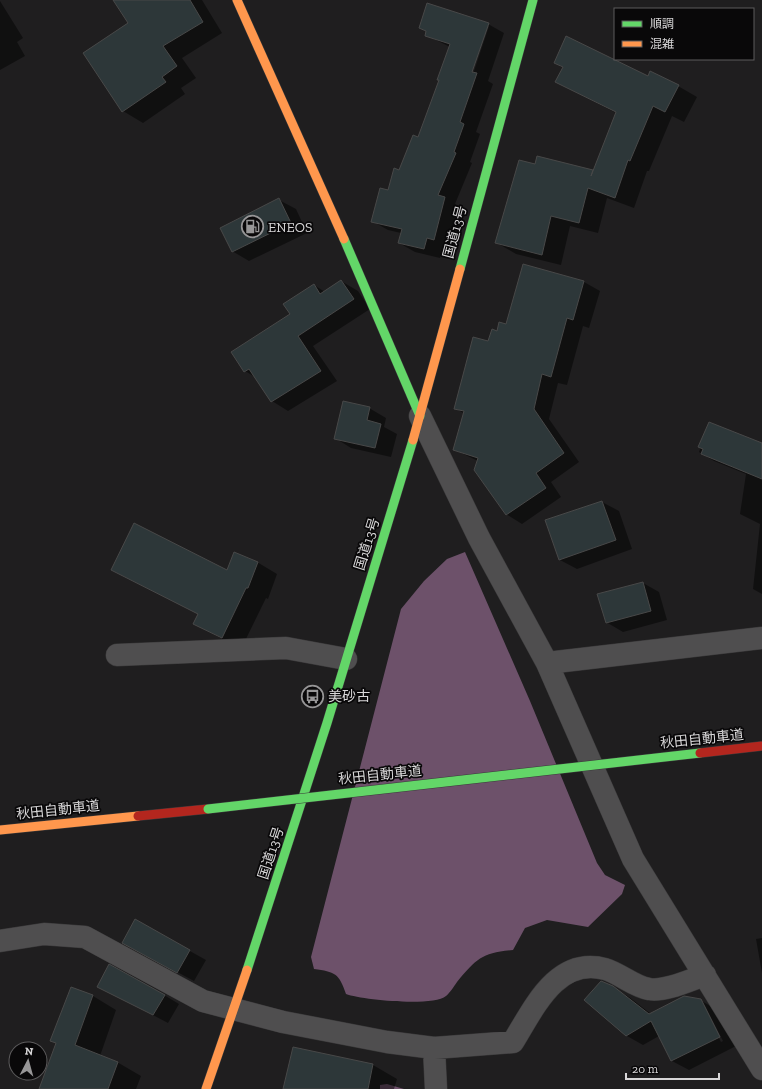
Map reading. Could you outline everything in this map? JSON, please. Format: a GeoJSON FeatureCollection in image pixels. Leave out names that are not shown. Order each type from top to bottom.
{"type":"FeatureCollection","features":[{"type":"Feature","properties":{"kind":"main road"},"geometry":{"type":"LineString","coordinates":[[237,0],[345,240],[420,416]]}},
{"type":"Feature","properties":{"kind":"main road","name":"国道13号"},"geometry":{"type":"LineString","coordinates":[[206,1089],[267,911],[420,416],[533,0]]}},
{"type":"Feature","properties":{"kind":"main road","name":"秋田自動車道"},"geometry":{"type":"LineString","coordinates":[[0,830],[208,809],[762,746]]}},
{"type":"Feature","properties":{"kind":"street"},"geometry":{"type":"LineString","coordinates":[[420,416],[479,538],[547,663],[634,859],[762,1069]]}},
{"type":"Feature","properties":{"kind":"street"},"geometry":{"type":"LineString","coordinates":[[547,663],[762,638]]}},
{"type":"Feature","properties":{"kind":"street"},"geometry":{"type":"LineString","coordinates":[[117,655],[286,648],[346,659]]}},
{"type":"Feature","properties":{"kind":"street"},"geometry":{"type":"LineString","coordinates":[[0,941],[44,934],[85,937],[203,1001],[283,1022],[387,1042],[434,1048],[513,1042],[541,997],[560,976],[589,966],[606,970],[649,989],[668,987],[705,975]]}},
{"type":"Feature","properties":{"kind":"street"},"geometry":{"type":"LineString","coordinates":[[434,1048],[436,1089]]}},
{"type":"Feature","properties":{"kind":"shaded area"},"geometry":{"type":"Polygon","coordinates":[[[465,552],[530,701],[597,863],[605,875],[625,885],[622,894],[588,927],[547,920],[525,928],[513,950],[494,953],[481,958],[470,967],[446,996],[439,999],[413,1002],[381,1000],[346,994],[341,982],[335,975],[327,971],[314,969],[311,957],[401,609],[424,581],[447,559],[465,552]]]}},
{"type":"Feature","properties":{"kind":"shaded area"},"geometry":{"type":"Polygon","coordinates":[[[387,1084],[404,1089],[380,1089],[380,1085],[387,1084]]]}},
{"type":"Feature","properties":{"kind":"building"},"geometry":{"type":"Polygon","coordinates":[[[113,0],[190,0],[203,22],[163,46],[177,66],[162,77],[166,82],[122,112],[83,53],[128,23],[113,0]]]}},
{"type":"Feature","properties":{"kind":"building"},"geometry":{"type":"Polygon","coordinates":[[[427,3],[489,23],[472,72],[477,73],[460,122],[464,124],[454,152],[456,153],[438,195],[445,197],[434,240],[427,238],[424,249],[398,243],[402,229],[371,222],[380,188],[388,190],[394,168],[399,170],[413,135],[418,137],[439,80],[437,80],[450,44],[425,36],[426,31],[419,28],[427,3]]]}},
{"type":"Feature","properties":{"kind":"building"},"geometry":{"type":"Polygon","coordinates":[[[566,36],[648,76],[650,71],[679,85],[665,112],[653,106],[630,161],[628,160],[615,198],[588,188],[579,223],[551,216],[542,255],[495,243],[519,160],[535,164],[537,156],[593,170],[591,176],[616,112],[555,82],[563,67],[554,63],[566,36]]]}},
{"type":"Feature","properties":{"kind":"building"},"geometry":{"type":"Polygon","coordinates":[[[279,198],[291,223],[232,252],[220,228],[279,198]]]}},
{"type":"Feature","properties":{"kind":"building"},"geometry":{"type":"Polygon","coordinates":[[[523,264],[584,281],[573,320],[567,318],[551,377],[542,374],[534,409],[564,453],[536,473],[546,488],[506,515],[474,470],[478,458],[453,450],[464,411],[454,409],[473,337],[488,341],[492,329],[497,331],[499,322],[506,324],[523,264]]]}},
{"type":"Feature","properties":{"kind":"building"},"geometry":{"type":"Polygon","coordinates":[[[341,280],[354,299],[298,336],[321,371],[271,402],[249,369],[244,372],[231,352],[290,314],[283,304],[314,284],[320,294],[341,280]]]}},
{"type":"Feature","properties":{"kind":"building"},"geometry":{"type":"Polygon","coordinates":[[[343,401],[370,407],[367,420],[381,424],[375,448],[334,439],[343,401]]]}},
{"type":"Feature","properties":{"kind":"building"},"geometry":{"type":"Polygon","coordinates":[[[709,422],[762,443],[762,479],[701,454],[703,449],[698,447],[709,422]]]}},
{"type":"Feature","properties":{"kind":"building"},"geometry":{"type":"Polygon","coordinates":[[[602,501],[616,540],[559,560],[545,520],[602,501]]]}},
{"type":"Feature","properties":{"kind":"building"},"geometry":{"type":"Polygon","coordinates":[[[134,523],[227,570],[234,552],[258,562],[248,588],[246,588],[222,638],[193,624],[198,614],[111,570],[134,523]]]}},
{"type":"Feature","properties":{"kind":"building"},"geometry":{"type":"Polygon","coordinates":[[[643,582],[651,611],[606,623],[597,594],[643,582]]]}},
{"type":"Feature","properties":{"kind":"building"},"geometry":{"type":"Polygon","coordinates":[[[135,919],[190,950],[177,973],[122,943],[135,919]]]}},
{"type":"Feature","properties":{"kind":"building"},"geometry":{"type":"Polygon","coordinates":[[[109,964],[165,995],[153,1015],[97,987],[109,964]]]}},
{"type":"Feature","properties":{"kind":"building"},"geometry":{"type":"Polygon","coordinates":[[[601,981],[613,986],[649,1014],[684,996],[701,999],[720,1037],[671,1061],[651,1021],[626,1036],[584,1000],[601,981]]]}},
{"type":"Feature","properties":{"kind":"building"},"geometry":{"type":"Polygon","coordinates":[[[71,987],[93,995],[75,1045],[118,1062],[108,1089],[39,1089],[42,1081],[48,1081],[48,1065],[56,1043],[50,1041],[71,987]]]}},
{"type":"Feature","properties":{"kind":"building"},"geometry":{"type":"Polygon","coordinates":[[[293,1047],[373,1064],[368,1089],[283,1089],[293,1047]]]}},
{"type":"Feature","properties":{"kind":"traffic: fast"},"geometry":{"type":"LineString","coordinates":[[460,269],[533,0]]}},
{"type":"Feature","properties":{"kind":"traffic: fast"},"geometry":{"type":"LineString","coordinates":[[344,239],[420,416]]}},
{"type":"Feature","properties":{"kind":"traffic: fast"},"geometry":{"type":"LineString","coordinates":[[247,970],[327,723],[413,440]]}},
{"type":"Feature","properties":{"kind":"traffic: fast"},"geometry":{"type":"LineString","coordinates":[[208,809],[700,753]]}},
{"type":"Feature","properties":{"kind":"traffic: slow"},"geometry":{"type":"LineString","coordinates":[[237,0],[344,239]]}},
{"type":"Feature","properties":{"kind":"traffic: slow"},"geometry":{"type":"LineString","coordinates":[[413,440],[460,269]]}},
{"type":"Feature","properties":{"kind":"traffic: slow"},"geometry":{"type":"LineString","coordinates":[[0,830],[138,816]]}},
{"type":"Feature","properties":{"kind":"traffic: slow"},"geometry":{"type":"LineString","coordinates":[[206,1089],[247,970]]}},
{"type":"Feature","properties":{"kind":"traffic: jam"},"geometry":{"type":"LineString","coordinates":[[700,753],[762,746]]}},
{"type":"Feature","properties":{"kind":"traffic: jam"},"geometry":{"type":"LineString","coordinates":[[138,816],[208,809]]}},
{"type":"Feature","properties":{"kind":"place","name":"ENEOS"},"geometry":{"type":"Point","coordinates":[253,227]}},
{"type":"Feature","properties":{"kind":"place","name":"美砂古"},"geometry":{"type":"Point","coordinates":[312,696]}}]}
